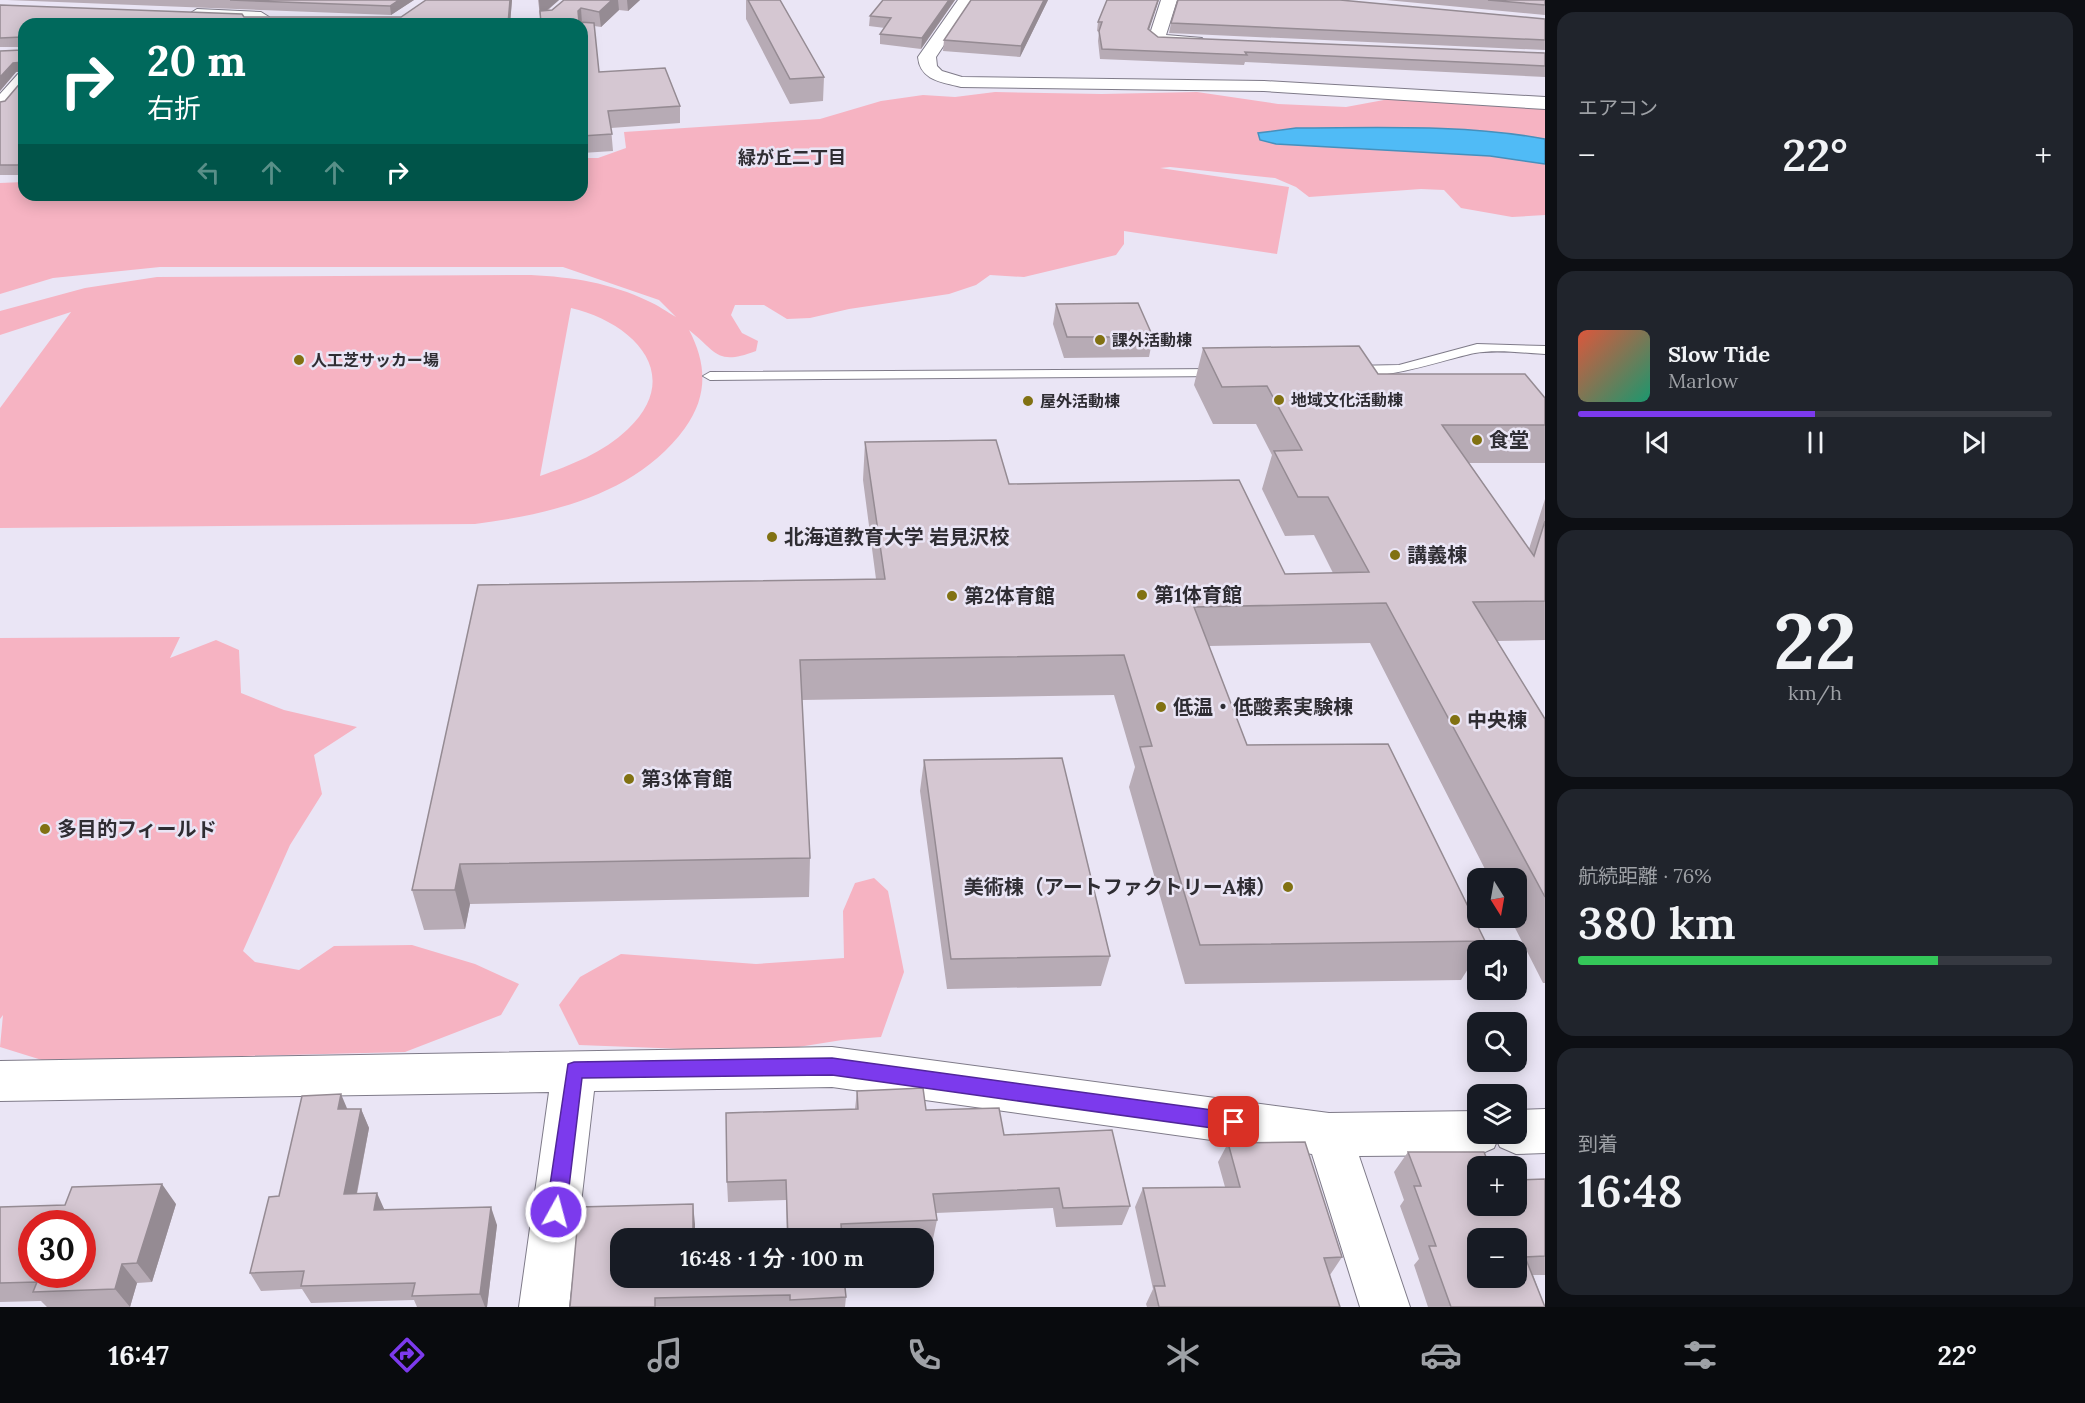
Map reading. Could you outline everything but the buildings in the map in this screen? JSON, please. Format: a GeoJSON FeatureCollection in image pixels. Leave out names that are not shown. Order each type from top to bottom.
{"type":"FeatureCollection","features":[{"type":"Feature","properties":{"kind":"street"},"geometry":{"type":"LineString","coordinates":[[966,0],[927,57],[926,63],[931,72],[950,81],[1024,84],[1264,86],[1545,103]]}},
{"type":"Feature","properties":{"kind":"street"},"geometry":{"type":"LineString","coordinates":[[1169,0],[1156,40],[1215,43]]}},
{"type":"Feature","properties":{"kind":"street"},"geometry":{"type":"LineString","coordinates":[[181,13],[228,18]]}},
{"type":"Feature","properties":{"kind":"street"},"geometry":{"type":"LineString","coordinates":[[266,18],[280,13]]}},
{"type":"Feature","properties":{"kind":"street"},"geometry":{"type":"LineString","coordinates":[[0,105],[18,85]]}},
{"type":"Feature","properties":{"kind":"street"},"geometry":{"type":"LineString","coordinates":[[0,1081],[832,1067],[1329,1136],[1467,1132]]}},
{"type":"Feature","properties":{"kind":"street"},"geometry":{"type":"LineString","coordinates":[[544,1307],[574,1070]]}},
{"type":"Feature","properties":{"kind":"street"},"geometry":{"type":"LineString","coordinates":[[1527,1132],[1545,1131]]}},
{"type":"Feature","properties":{"kind":"street"},"geometry":{"type":"LineString","coordinates":[[1329,1136],[1385,1307]]}},
{"type":"Feature","properties":{"kind":"lane"},"geometry":{"type":"LineString","coordinates":[[1339,371],[1399,369],[1477,348],[1545,350]]}},
{"type":"Feature","properties":{"kind":"lane"},"geometry":{"type":"LineString","coordinates":[[710,376],[1232,373]]}},
{"type":"Feature","properties":{"kind":"shaded area"},"geometry":{"type":"Polygon","coordinates":[[[995,92],[1102,94],[1197,92],[1278,104],[1346,107],[1400,97],[1545,108],[1545,215],[1512,217],[1461,208],[1444,190],[1421,189],[1309,197],[1296,187],[1275,178],[1170,167],[1160,168],[1289,187],[1277,254],[1124,231],[1124,244],[1116,255],[1024,277],[990,275],[976,285],[949,294],[849,309],[810,318],[787,319],[764,305],[735,305],[731,315],[742,333],[758,341],[756,351],[725,357],[712,350],[689,330],[699,355],[702,380],[698,404],[685,428],[665,451],[643,469],[618,485],[563,507],[475,524],[0,528],[0,408],[71,312],[0,335],[0,311],[85,288],[157,277],[531,275],[576,279],[606,285],[652,303],[676,317],[659,300],[563,267],[160,267],[53,278],[0,294],[0,183],[18,182],[18,201],[588,201],[588,158],[598,158],[626,148],[624,132],[820,119],[881,101],[923,95],[955,97],[995,92]],[[571,308],[540,476],[608,445],[628,429],[645,408],[652,388],[651,370],[644,353],[631,338],[613,325],[571,308]]]}},
{"type":"Feature","properties":{"kind":"shaded area"},"geometry":{"type":"Polygon","coordinates":[[[180,637],[170,658],[216,640],[239,650],[241,693],[284,710],[357,727],[314,755],[322,794],[290,845],[243,951],[255,962],[299,970],[334,946],[412,945],[475,964],[519,984],[501,1015],[405,1052],[45,1061],[0,1047],[3,1015],[0,1019],[0,638],[180,637]]]}},
{"type":"Feature","properties":{"kind":"shaded area"},"geometry":{"type":"Polygon","coordinates":[[[874,878],[888,891],[904,972],[881,1037],[842,1040],[767,1052],[579,1045],[559,1005],[580,977],[621,954],[756,964],[844,958],[843,911],[855,883],[874,878]]]}},
{"type":"Feature","properties":{"kind":"water"},"geometry":{"type":"Polygon","coordinates":[[[1296,128],[1420,128],[1514,134],[1545,139],[1545,164],[1490,156],[1276,144],[1260,140],[1258,133],[1296,128]]]}},
{"type":"Feature","properties":{"kind":"place","name":"課外活動棟"},"geometry":{"type":"Point","coordinates":[1100,340]}},
{"type":"Feature","properties":{"kind":"place","name":"人工芝サッカー場"},"geometry":{"type":"Point","coordinates":[299,360]}},
{"type":"Feature","properties":{"kind":"place","name":"地域文化活動棟"},"geometry":{"type":"Point","coordinates":[1279,400]}},
{"type":"Feature","properties":{"kind":"place","name":"屋外活動棟"},"geometry":{"type":"Point","coordinates":[1028,401]}},
{"type":"Feature","properties":{"kind":"place","name":"食堂"},"geometry":{"type":"Point","coordinates":[1477,440]}},
{"type":"Feature","properties":{"kind":"place","name":"北海道教育大学 岩見沢校"},"geometry":{"type":"Point","coordinates":[772,537]}},
{"type":"Feature","properties":{"kind":"place","name":"講義棟"},"geometry":{"type":"Point","coordinates":[1395,555]}},
{"type":"Feature","properties":{"kind":"place","name":"第1体育館"},"geometry":{"type":"Point","coordinates":[1142,595]}},
{"type":"Feature","properties":{"kind":"place","name":"第2体育館"},"geometry":{"type":"Point","coordinates":[952,596]}},
{"type":"Feature","properties":{"kind":"place","name":"低温・低酸素実験棟"},"geometry":{"type":"Point","coordinates":[1161,707]}},
{"type":"Feature","properties":{"kind":"place","name":"中央棟"},"geometry":{"type":"Point","coordinates":[1455,720]}},
{"type":"Feature","properties":{"kind":"place","name":"第3体育館"},"geometry":{"type":"Point","coordinates":[629,779]}},
{"type":"Feature","properties":{"kind":"place","name":"多目的フィールド"},"geometry":{"type":"Point","coordinates":[45,829]}},
{"type":"Feature","properties":{"kind":"place","name":"美術棟（アートファクトリーA棟）"},"geometry":{"type":"Point","coordinates":[1288,887]}},
{"type":"Feature","properties":{"kind":"district","name":"緑が丘二丁目"},"geometry":{"type":"Point","coordinates":[792,158]}},
{"type":"Feature","properties":{"kind":"route"},"geometry":{"type":"LineString","coordinates":[[556,1212],[574,1070],[832,1067],[1234,1122]]}}]}
